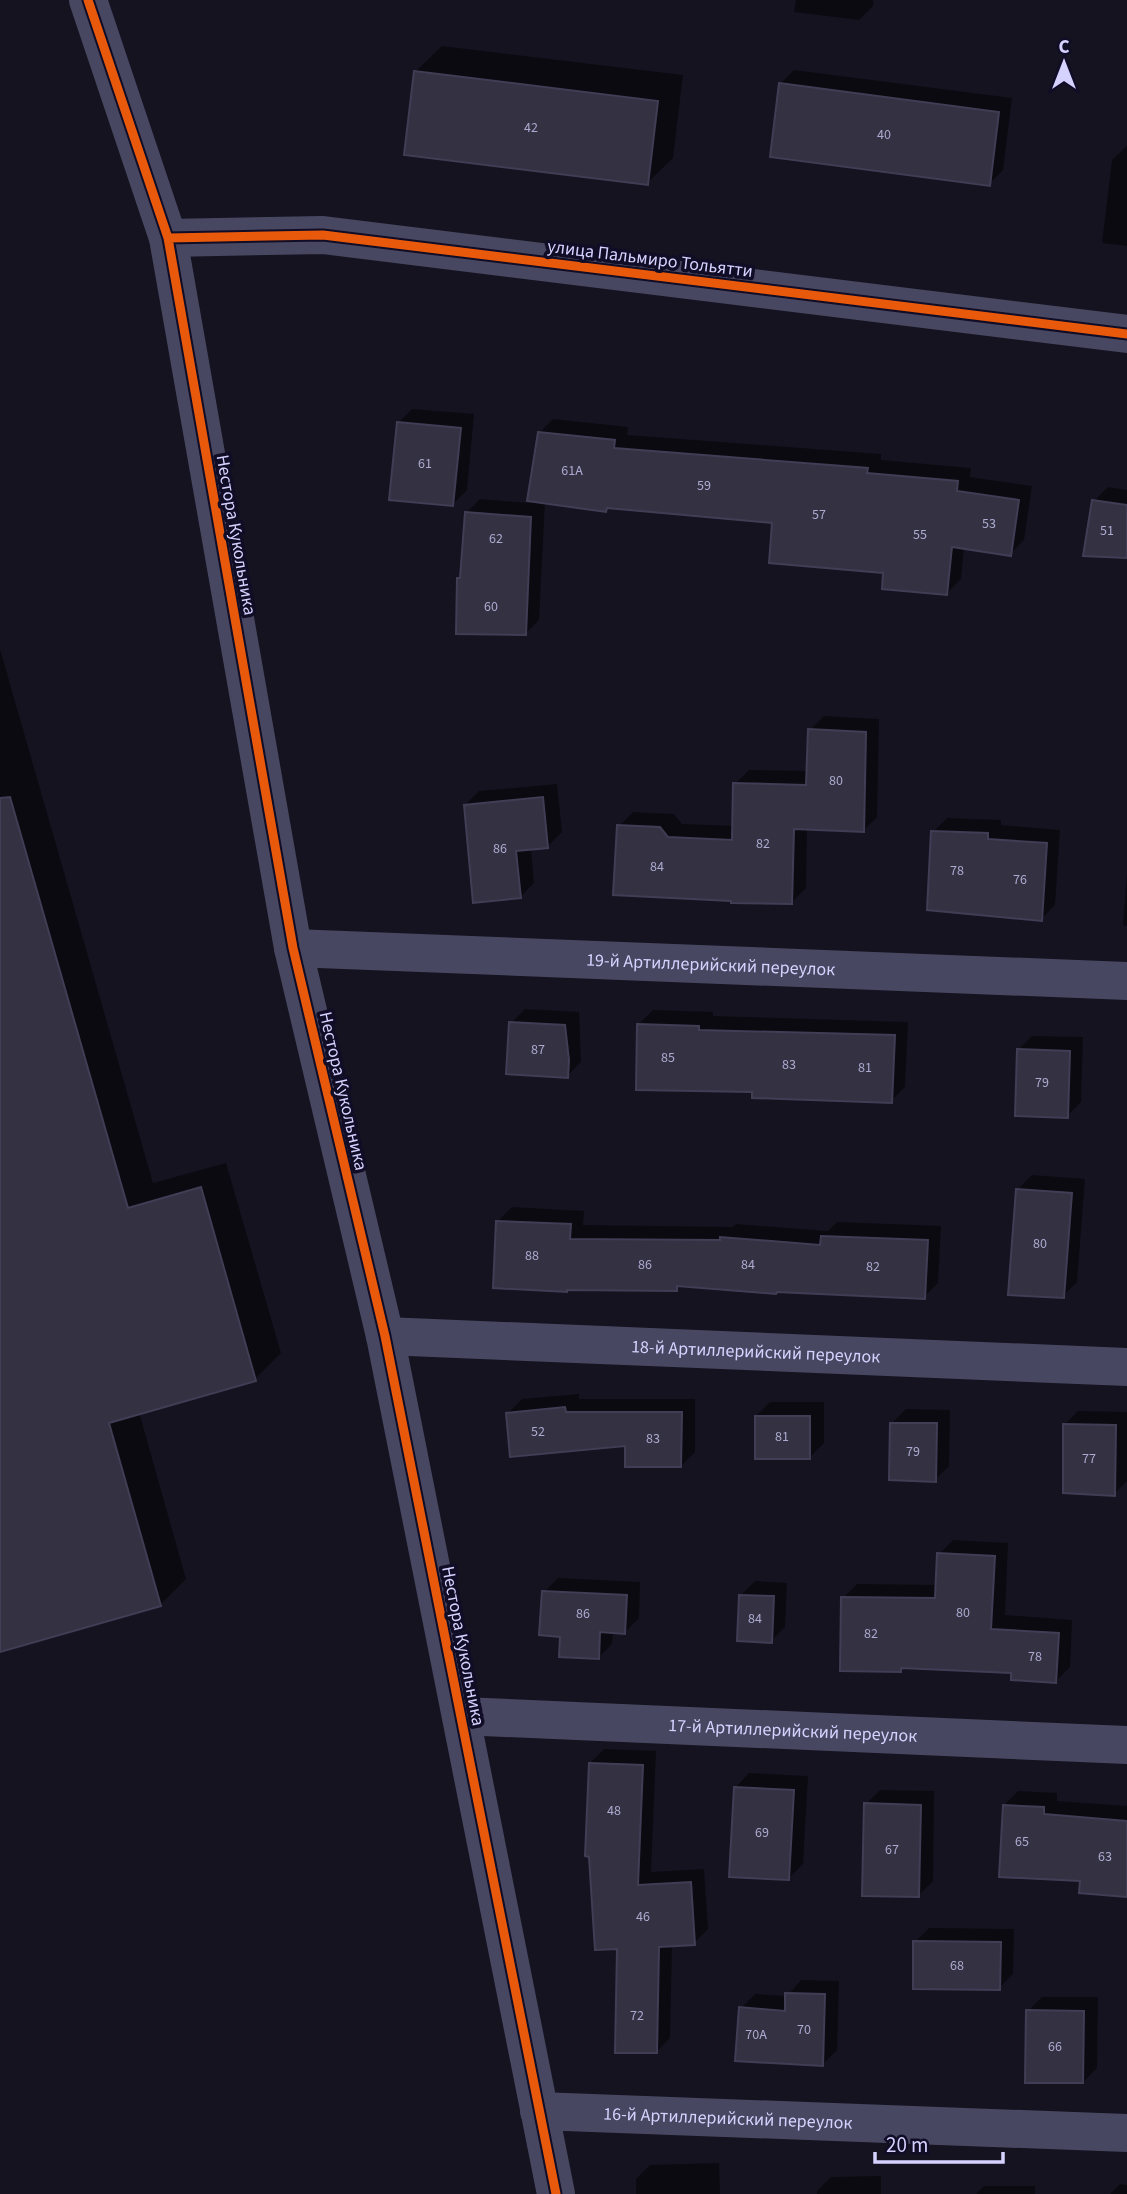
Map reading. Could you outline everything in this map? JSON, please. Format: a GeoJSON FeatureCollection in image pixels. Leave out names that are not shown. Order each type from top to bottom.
{"type":"FeatureCollection","features":[{"type":"Feature","properties":{"kind":"street","name":"Нестора Кукольника"},"geometry":{"type":"LineString","coordinates":[[88,0],[168,238],[293,948],[385,1336],[556,2194]]}},
{"type":"Feature","properties":{"kind":"street","name":"улица Пальмиро Тольятти"},"geometry":{"type":"LineString","coordinates":[[168,238],[323,235],[1127,334]]}},
{"type":"Feature","properties":{"kind":"street","name":"19-й Артиллерийский переулок"},"geometry":{"type":"LineString","coordinates":[[293,948],[1127,981]]}},
{"type":"Feature","properties":{"kind":"street","name":"18-й Артиллерийский переулок"},"geometry":{"type":"LineString","coordinates":[[385,1336],[1127,1367]]}},
{"type":"Feature","properties":{"kind":"street","name":"17-й Артиллерийский переулок"},"geometry":{"type":"LineString","coordinates":[[461,1716],[1127,1745]]}},
{"type":"Feature","properties":{"kind":"street","name":"16-й Артиллерийский переулок"},"geometry":{"type":"LineString","coordinates":[[539,2111],[1127,2133]]}},
{"type":"Feature","properties":{"kind":"building"},"geometry":{"type":"Polygon","coordinates":[[[414,71],[658,101],[648,185],[404,155],[414,71]]]}},
{"type":"Feature","properties":{"kind":"building"},"geometry":{"type":"Polygon","coordinates":[[[779,83],[999,112],[990,186],[770,157],[779,83]]]}},
{"type":"Feature","properties":{"kind":"building"},"geometry":{"type":"Polygon","coordinates":[[[397,422],[461,428],[453,506],[389,500],[397,422]]]}},
{"type":"Feature","properties":{"kind":"building"},"geometry":{"type":"Polygon","coordinates":[[[538,432],[615,440],[614,448],[868,468],[867,473],[958,481],[957,491],[1019,500],[1011,556],[952,547],[947,595],[882,589],[883,573],[769,563],[772,523],[607,508],[606,512],[527,501],[538,432]]]}},
{"type":"Feature","properties":{"kind":"building"},"geometry":{"type":"Polygon","coordinates":[[[1092,500],[1127,505],[1127,558],[1083,556],[1092,500]]]}},
{"type":"Feature","properties":{"kind":"building"},"geometry":{"type":"Polygon","coordinates":[[[465,512],[531,517],[526,635],[456,634],[457,578],[460,578],[465,512]]]}},
{"type":"Feature","properties":{"kind":"building"},"geometry":{"type":"Polygon","coordinates":[[[808,729],[866,732],[864,832],[794,829],[792,904],[613,895],[617,825],[660,827],[668,837],[732,840],[733,783],[806,785],[808,729]]]}},
{"type":"Feature","properties":{"kind":"building"},"geometry":{"type":"Polygon","coordinates":[[[10,797],[128,1208],[201,1187],[256,1381],[109,1423],[161,1606],[0,1652],[0,798],[10,797]]]}},
{"type":"Feature","properties":{"kind":"building"},"geometry":{"type":"Polygon","coordinates":[[[543,797],[548,848],[516,851],[521,898],[473,903],[464,805],[543,797]]]}},
{"type":"Feature","properties":{"kind":"building"},"geometry":{"type":"Polygon","coordinates":[[[931,831],[988,833],[988,839],[1047,843],[1042,921],[927,910],[931,831]]]}},
{"type":"Feature","properties":{"kind":"building"},"geometry":{"type":"Polygon","coordinates":[[[509,1022],[565,1025],[568,1078],[506,1074],[509,1022]]]}},
{"type":"Feature","properties":{"kind":"building"},"geometry":{"type":"Polygon","coordinates":[[[637,1024],[699,1026],[699,1030],[895,1035],[892,1103],[752,1098],[752,1092],[636,1090],[637,1024]]]}},
{"type":"Feature","properties":{"kind":"building"},"geometry":{"type":"Polygon","coordinates":[[[1017,1049],[1070,1051],[1068,1118],[1015,1116],[1017,1049]]]}},
{"type":"Feature","properties":{"kind":"building"},"geometry":{"type":"Polygon","coordinates":[[[1016,1189],[1072,1193],[1064,1298],[1008,1295],[1016,1189]]]}},
{"type":"Feature","properties":{"kind":"building"},"geometry":{"type":"Polygon","coordinates":[[[496,1221],[571,1224],[570,1239],[720,1240],[720,1237],[820,1245],[821,1236],[928,1240],[925,1299],[776,1294],[677,1286],[677,1291],[567,1292],[493,1288],[496,1221]]]}},
{"type":"Feature","properties":{"kind":"building"},"geometry":{"type":"Polygon","coordinates":[[[565,1407],[566,1412],[682,1412],[681,1467],[625,1467],[625,1446],[510,1457],[506,1413],[565,1407]]]}},
{"type":"Feature","properties":{"kind":"building"},"geometry":{"type":"Polygon","coordinates":[[[755,1416],[810,1416],[810,1459],[755,1459],[755,1416]]]}},
{"type":"Feature","properties":{"kind":"building"},"geometry":{"type":"Polygon","coordinates":[[[890,1423],[937,1423],[936,1482],[889,1480],[890,1423]]]}},
{"type":"Feature","properties":{"kind":"building"},"geometry":{"type":"Polygon","coordinates":[[[1063,1424],[1116,1425],[1115,1496],[1063,1493],[1063,1424]]]}},
{"type":"Feature","properties":{"kind":"building"},"geometry":{"type":"Polygon","coordinates":[[[937,1553],[995,1556],[991,1629],[1059,1633],[1056,1683],[1011,1680],[1011,1673],[901,1668],[901,1672],[840,1671],[841,1597],[935,1598],[937,1553]]]}},
{"type":"Feature","properties":{"kind":"building"},"geometry":{"type":"Polygon","coordinates":[[[542,1591],[627,1595],[625,1634],[600,1632],[599,1659],[559,1657],[560,1637],[539,1635],[542,1591]]]}},
{"type":"Feature","properties":{"kind":"building"},"geometry":{"type":"Polygon","coordinates":[[[739,1595],[774,1596],[772,1643],[737,1641],[739,1595]]]}},
{"type":"Feature","properties":{"kind":"building"},"geometry":{"type":"Polygon","coordinates":[[[589,1763],[643,1765],[638,1885],[691,1882],[695,1945],[659,1947],[657,2053],[615,2053],[617,1949],[595,1950],[589,1857],[585,1856],[589,1763]]]}},
{"type":"Feature","properties":{"kind":"building"},"geometry":{"type":"Polygon","coordinates":[[[734,1787],[794,1790],[789,1880],[729,1877],[734,1787]]]}},
{"type":"Feature","properties":{"kind":"building"},"geometry":{"type":"Polygon","coordinates":[[[864,1803],[921,1805],[919,1897],[862,1896],[864,1803]]]}},
{"type":"Feature","properties":{"kind":"building"},"geometry":{"type":"Polygon","coordinates":[[[1003,1805],[1044,1807],[1044,1814],[1127,1821],[1127,1897],[1079,1893],[1080,1881],[999,1877],[1003,1805]]]}},
{"type":"Feature","properties":{"kind":"building"},"geometry":{"type":"Polygon","coordinates":[[[913,1941],[1001,1942],[1000,1990],[913,1989],[913,1941]]]}},
{"type":"Feature","properties":{"kind":"building"},"geometry":{"type":"Polygon","coordinates":[[[785,1993],[825,1994],[823,2066],[735,2061],[739,2007],[785,2011],[785,1993]]]}},
{"type":"Feature","properties":{"kind":"building"},"geometry":{"type":"Polygon","coordinates":[[[1026,2010],[1084,2011],[1083,2083],[1025,2083],[1026,2010]]]}},
{"type":"Feature","properties":{"kind":"cycle path"},"geometry":{"type":"LineString","coordinates":[[88,0],[168,238],[293,948],[385,1336],[556,2194]]}},
{"type":"Feature","properties":{"kind":"cycle path"},"geometry":{"type":"LineString","coordinates":[[168,238],[323,235],[1127,334]]}}]}
